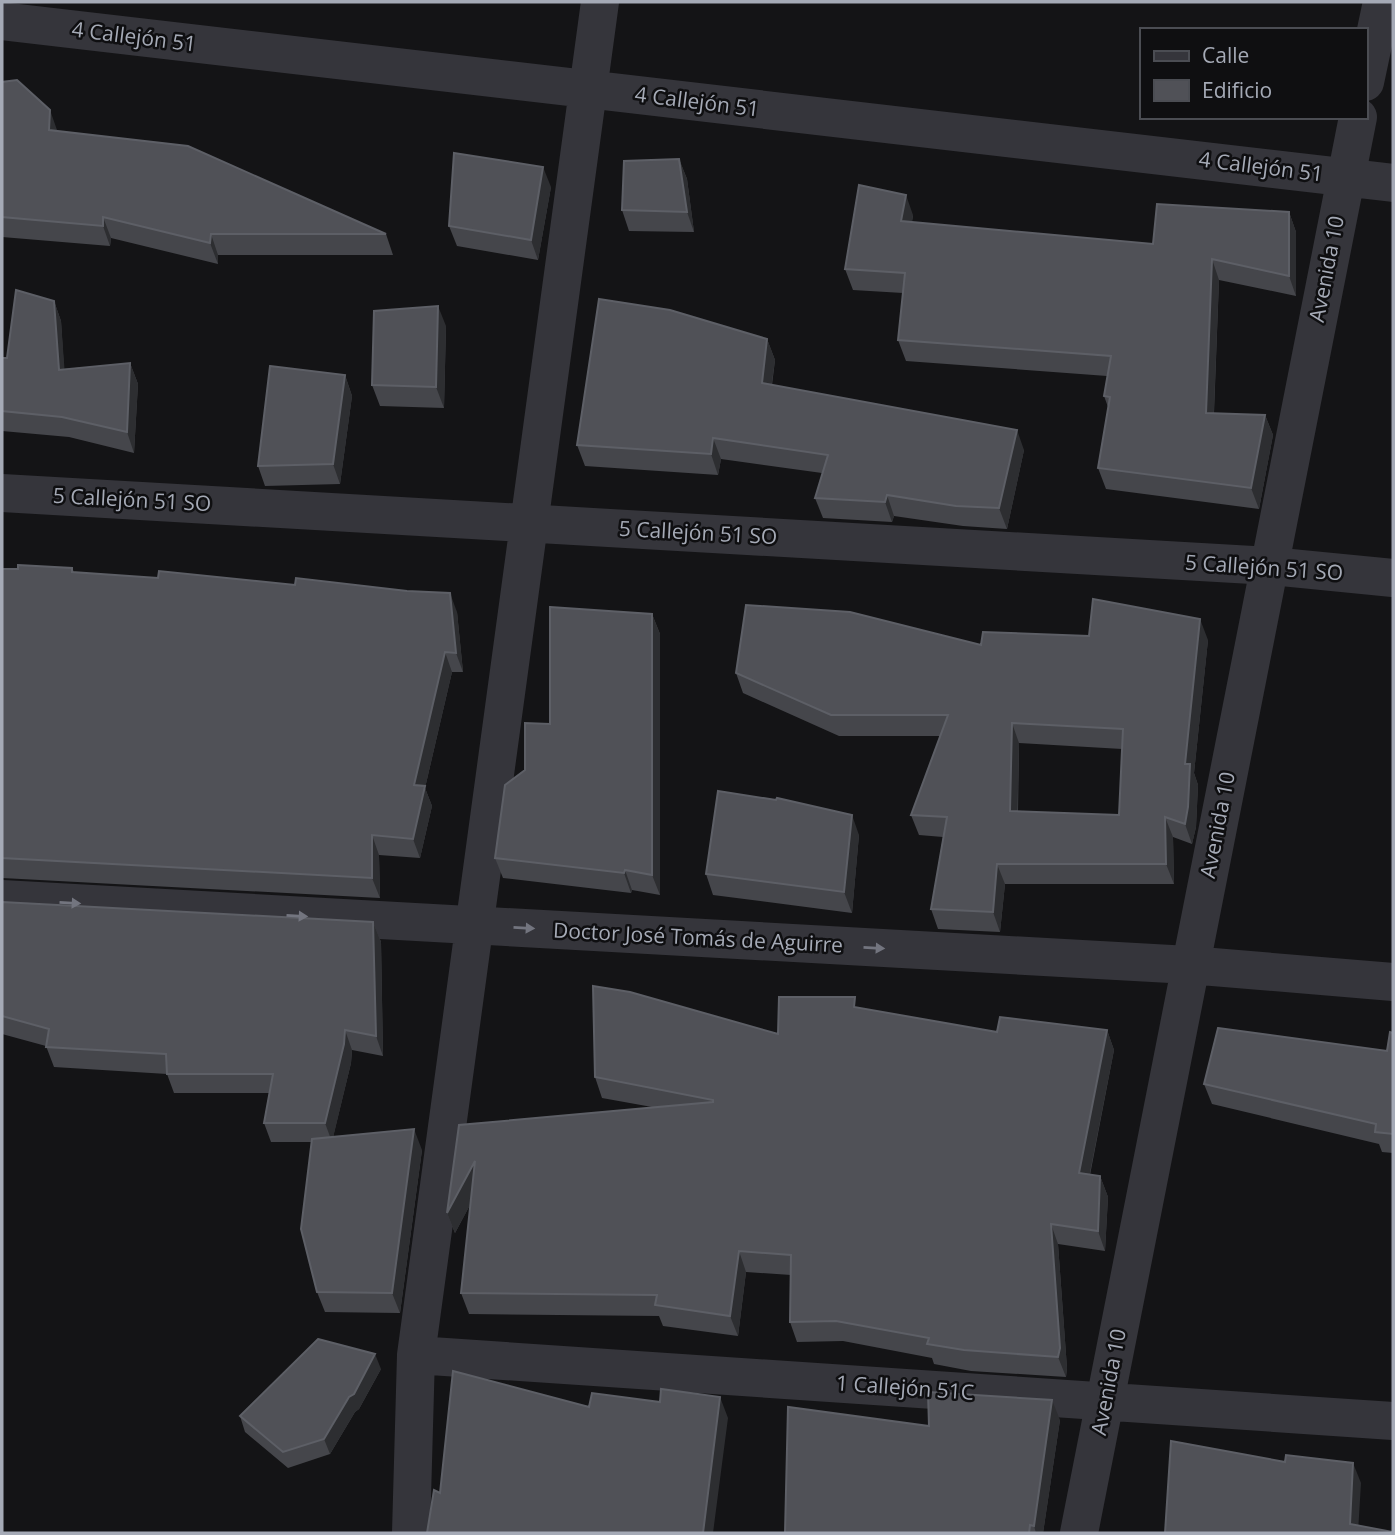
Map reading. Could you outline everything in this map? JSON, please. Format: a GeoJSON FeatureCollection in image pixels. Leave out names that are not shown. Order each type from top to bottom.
{"type":"FeatureCollection","features":[{"type":"Feature","properties":{"kind":"street"},"geometry":{"type":"LineString","coordinates":[[411,1533],[416,1355],[600,2]]}},
{"type":"Feature","properties":{"kind":"street"},"geometry":{"type":"LineString","coordinates":[[1367,73],[1382,2]]}},
{"type":"Feature","properties":{"kind":"street","name":"4 Callejón 51"},"geometry":{"type":"LineString","coordinates":[[2,21],[1393,183]]}},
{"type":"Feature","properties":{"kind":"street","name":"Avenida 10"},"geometry":{"type":"LineString","coordinates":[[1079,1533],[1358,119]]}},
{"type":"Feature","properties":{"kind":"street","name":"5 Callejón 51 SO"},"geometry":{"type":"LineString","coordinates":[[2,493],[1270,566],[1393,579]]}},
{"type":"Feature","properties":{"kind":"street","name":"Doctor José Tomás de Aguirre"},"geometry":{"type":"LineString","coordinates":[[2,899],[1189,965],[1393,982]]}},
{"type":"Feature","properties":{"kind":"street","name":"1 Callejón 51C"},"geometry":{"type":"LineString","coordinates":[[416,1355],[1393,1421]]}},
{"type":"Feature","properties":{"kind":"building"},"geometry":{"type":"Polygon","coordinates":[[[17,80],[50,110],[49,130],[188,146],[386,234],[211,234],[210,243],[103,217],[103,226],[2,217],[2,82],[17,80]]]}},
{"type":"Feature","properties":{"kind":"building"},"geometry":{"type":"Polygon","coordinates":[[[454,153],[543,167],[531,240],[449,226],[454,153]]]}},
{"type":"Feature","properties":{"kind":"building"},"geometry":{"type":"Polygon","coordinates":[[[679,159],[687,212],[622,210],[624,161],[679,159]]]}},
{"type":"Feature","properties":{"kind":"building"},"geometry":{"type":"Polygon","coordinates":[[[859,185],[906,195],[901,221],[1153,244],[1157,204],[1289,212],[1289,276],[1212,259],[1206,413],[1265,415],[1251,488],[1098,468],[1110,397],[1104,396],[1111,356],[898,340],[905,273],[845,269],[859,185]]]}},
{"type":"Feature","properties":{"kind":"building"},"geometry":{"type":"Polygon","coordinates":[[[16,290],[54,301],[59,370],[130,363],[127,432],[62,417],[2,411],[2,358],[7,358],[16,290]]]}},
{"type":"Feature","properties":{"kind":"building"},"geometry":{"type":"Polygon","coordinates":[[[599,299],[670,310],[767,339],[762,383],[1017,430],[999,508],[956,506],[887,495],[885,502],[815,498],[828,455],[713,438],[711,454],[577,445],[599,299]]]}},
{"type":"Feature","properties":{"kind":"building"},"geometry":{"type":"Polygon","coordinates":[[[438,306],[436,387],[372,385],[374,311],[438,306]]]}},
{"type":"Feature","properties":{"kind":"building"},"geometry":{"type":"Polygon","coordinates":[[[270,366],[345,375],[333,464],[258,466],[270,366]]]}},
{"type":"Feature","properties":{"kind":"building"},"geometry":{"type":"Polygon","coordinates":[[[18,565],[158,578],[159,571],[295,585],[296,578],[407,591],[450,593],[456,653],[445,652],[414,785],[425,786],[413,839],[372,835],[372,878],[2,858],[2,569],[18,569],[18,565]]]}},
{"type":"Feature","properties":{"kind":"building"},"geometry":{"type":"Polygon","coordinates":[[[1093,599],[1200,619],[1185,764],[1190,764],[1185,824],[1165,817],[1166,864],[997,864],[993,912],[931,909],[947,817],[911,815],[948,715],[831,715],[736,673],[746,605],[850,612],[981,645],[983,632],[1089,636],[1093,599]],[[1012,723],[1010,811],[1119,815],[1123,729],[1012,723]]]}},
{"type":"Feature","properties":{"kind":"building"},"geometry":{"type":"Polygon","coordinates":[[[550,607],[652,614],[652,875],[495,858],[505,785],[525,770],[525,723],[550,724],[550,607]]]}},
{"type":"Feature","properties":{"kind":"building"},"geometry":{"type":"Polygon","coordinates":[[[718,791],[776,800],[777,798],[852,815],[844,892],[706,874],[718,791]]]}},
{"type":"Feature","properties":{"kind":"building"},"geometry":{"type":"Polygon","coordinates":[[[2,902],[373,922],[376,1036],[345,1030],[325,1123],[264,1123],[273,1074],[167,1074],[166,1054],[46,1047],[49,1029],[2,1016],[2,902]]]}},
{"type":"Feature","properties":{"kind":"building"},"geometry":{"type":"Polygon","coordinates":[[[593,986],[630,992],[778,1034],[779,997],[855,997],[854,1007],[997,1032],[1000,1017],[1107,1030],[1079,1173],[1100,1176],[1098,1231],[1051,1224],[1060,1348],[1058,1357],[964,1350],[927,1344],[929,1338],[836,1321],[790,1322],[791,1255],[739,1251],[730,1316],[655,1305],[657,1295],[461,1293],[475,1161],[447,1213],[459,1125],[713,1102],[595,1077],[593,986]]]}},
{"type":"Feature","properties":{"kind":"building"},"geometry":{"type":"Polygon","coordinates":[[[1218,1028],[1387,1051],[1390,1032],[1393,1033],[1393,1134],[1375,1132],[1376,1124],[1204,1084],[1218,1028]]]}},
{"type":"Feature","properties":{"kind":"building"},"geometry":{"type":"Polygon","coordinates":[[[414,1129],[392,1293],[317,1292],[301,1229],[312,1139],[414,1129]]]}},
{"type":"Feature","properties":{"kind":"building"},"geometry":{"type":"Polygon","coordinates":[[[318,1339],[375,1354],[354,1394],[349,1397],[324,1439],[283,1452],[240,1416],[318,1339]]]}},
{"type":"Feature","properties":{"kind":"building"},"geometry":{"type":"Polygon","coordinates":[[[453,1371],[589,1407],[592,1393],[660,1402],[661,1389],[720,1397],[703,1533],[427,1533],[434,1490],[440,1493],[453,1371]]]}},
{"type":"Feature","properties":{"kind":"building"},"geometry":{"type":"Polygon","coordinates":[[[928,1392],[1052,1400],[1034,1526],[1030,1525],[1029,1533],[785,1533],[788,1407],[929,1426],[928,1392]]]}},
{"type":"Feature","properties":{"kind":"building"},"geometry":{"type":"Polygon","coordinates":[[[1171,1441],[1285,1462],[1286,1455],[1353,1463],[1350,1524],[1393,1533],[1165,1533],[1171,1441]]]}}]}
